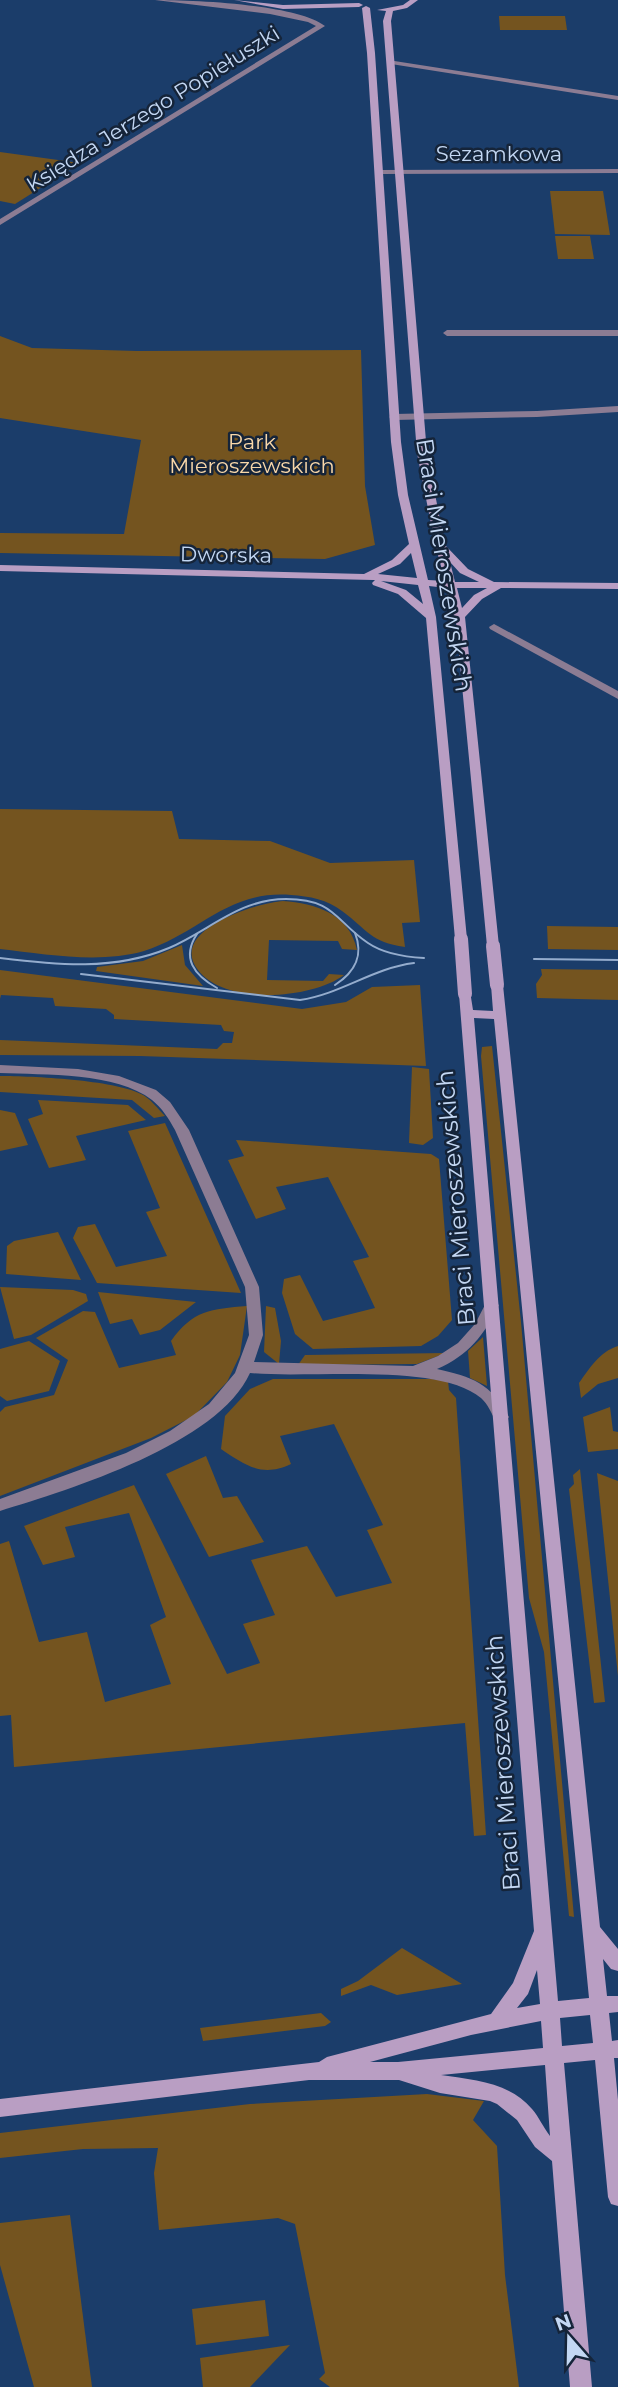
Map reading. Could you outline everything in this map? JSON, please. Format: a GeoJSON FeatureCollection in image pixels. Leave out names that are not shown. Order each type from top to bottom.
{"type":"FeatureCollection","features":[{"type":"Feature","properties":{"kind":"main road"},"geometry":{"type":"LineString","coordinates":[[237,0],[283,7],[326,2],[360,4],[390,10],[405,7],[415,0]]}},
{"type":"Feature","properties":{"kind":"main road"},"geometry":{"type":"LineString","coordinates":[[326,2],[353,11],[368,22]]}},
{"type":"Feature","properties":{"kind":"main road","name":"Braci Mieroszewskich"},"geometry":{"type":"LineString","coordinates":[[360,4],[368,22],[371,47],[394,417],[400,474],[413,545],[431,617],[461,939],[581,2387]]}},
{"type":"Feature","properties":{"kind":"main road","name":"Braci Mieroszewskich"},"geometry":{"type":"LineString","coordinates":[[390,10],[387,21],[422,453],[439,544],[460,616],[591,1930],[608,2005],[618,2197]]}},
{"type":"Feature","properties":{"kind":"main road"},"geometry":{"type":"LineString","coordinates":[[371,47],[384,60],[391,62]]}},
{"type":"Feature","properties":{"kind":"main road"},"geometry":{"type":"LineString","coordinates":[[372,76],[377,69],[391,62]]}},
{"type":"Feature","properties":{"kind":"main road"},"geometry":{"type":"LineString","coordinates":[[439,544],[464,571],[480,580],[500,586]]}},
{"type":"Feature","properties":{"kind":"main road"},"geometry":{"type":"LineString","coordinates":[[363,577],[396,562],[413,545]]}},
{"type":"Feature","properties":{"kind":"main road","name":"Dworska"},"geometry":{"type":"LineString","coordinates":[[0,568],[363,577],[450,585],[618,586]]}},
{"type":"Feature","properties":{"kind":"main road"},"geometry":{"type":"LineString","coordinates":[[363,577],[402,592],[431,617]]}},
{"type":"Feature","properties":{"kind":"main road"},"geometry":{"type":"LineString","coordinates":[[460,616],[478,597],[500,586]]}},
{"type":"Feature","properties":{"kind":"main road"},"geometry":{"type":"LineString","coordinates":[[467,1014],[499,1015]]}},
{"type":"Feature","properties":{"kind":"main road"},"geometry":{"type":"LineString","coordinates":[[591,1930],[618,1963]]}},
{"type":"Feature","properties":{"kind":"main road"},"geometry":{"type":"LineString","coordinates":[[498,2018],[521,1988],[542,1931]]}},
{"type":"Feature","properties":{"kind":"main road"},"geometry":{"type":"LineString","coordinates":[[309,2071],[498,2018],[550,2009],[608,2005]]}},
{"type":"Feature","properties":{"kind":"main road"},"geometry":{"type":"LineString","coordinates":[[0,2108],[309,2071],[398,2071],[610,2050]]}},
{"type":"Feature","properties":{"kind":"main road"},"geometry":{"type":"LineString","coordinates":[[398,2071],[440,2084],[492,2092],[504,2098],[524,2114],[542,2141],[562,2157]]}},
{"type":"Feature","properties":{"kind":"street","name":"Księdza Jerzego Popiełuszki"},"geometry":{"type":"LineString","coordinates":[[0,223],[321,26],[319,23],[277,13],[158,0]]}},
{"type":"Feature","properties":{"kind":"street"},"geometry":{"type":"LineString","coordinates":[[391,62],[618,97]]}},
{"type":"Feature","properties":{"kind":"street","name":"Sezamkowa"},"geometry":{"type":"LineString","coordinates":[[379,172],[618,171]]}},
{"type":"Feature","properties":{"kind":"street"},"geometry":{"type":"LineString","coordinates":[[447,333],[618,332]]}},
{"type":"Feature","properties":{"kind":"street"},"geometry":{"type":"LineString","coordinates":[[394,417],[618,409]]}},
{"type":"Feature","properties":{"kind":"street"},"geometry":{"type":"LineString","coordinates":[[494,627],[618,696]]}},
{"type":"Feature","properties":{"kind":"street"},"geometry":{"type":"LineString","coordinates":[[0,1069],[107,1079],[151,1093],[166,1107],[183,1130],[252,1287],[257,1307],[256,1327],[247,1367],[234,1388],[213,1411],[179,1435],[128,1458],[0,1505]]}},
{"type":"Feature","properties":{"kind":"street"},"geometry":{"type":"LineString","coordinates":[[404,1371],[436,1364],[458,1352],[482,1328],[492,1305]]}},
{"type":"Feature","properties":{"kind":"street"},"geometry":{"type":"LineString","coordinates":[[247,1367],[289,1372],[404,1371],[444,1376],[470,1384],[488,1396],[502,1419]]}},
{"type":"Feature","properties":{"kind":"green space"},"geometry":{"type":"Polygon","coordinates":[[[499,16],[565,16],[567,30],[500,30],[499,16]]]}},
{"type":"Feature","properties":{"kind":"green space"},"geometry":{"type":"Polygon","coordinates":[[[0,152],[80,163],[15,204],[0,201],[0,152]]]}},
{"type":"Feature","properties":{"kind":"green space"},"geometry":{"type":"Polygon","coordinates":[[[550,191],[603,191],[610,235],[555,234],[550,191]]]}},
{"type":"Feature","properties":{"kind":"green space"},"geometry":{"type":"Polygon","coordinates":[[[555,236],[590,236],[594,259],[558,259],[555,236]]]}},
{"type":"Feature","properties":{"kind":"green space","name":"Park Mieroszewskich"},"geometry":{"type":"Polygon","coordinates":[[[0,336],[32,348],[137,351],[361,350],[365,486],[375,545],[325,559],[0,553],[0,533],[124,534],[141,440],[0,418],[0,336]]]}},
{"type":"Feature","properties":{"kind":"green space"},"geometry":{"type":"Polygon","coordinates":[[[0,809],[172,811],[179,839],[270,841],[330,863],[414,860],[420,922],[402,923],[405,947],[393,945],[370,934],[337,907],[324,901],[298,896],[269,895],[231,906],[163,944],[127,955],[72,957],[0,949],[0,809]]]}},
{"type":"Feature","properties":{"kind":"green space"},"geometry":{"type":"Polygon","coordinates":[[[283,901],[307,904],[339,919],[347,927],[357,950],[342,949],[338,941],[269,940],[267,980],[323,981],[329,974],[344,975],[311,989],[269,995],[228,989],[211,982],[198,970],[192,956],[194,943],[204,931],[236,913],[283,901]]]}},
{"type":"Feature","properties":{"kind":"green space"},"geometry":{"type":"Polygon","coordinates":[[[547,926],[618,927],[618,950],[548,949],[547,926]]]}},
{"type":"Feature","properties":{"kind":"green space"},"geometry":{"type":"Polygon","coordinates":[[[182,945],[185,965],[203,986],[96,971],[97,967],[143,961],[182,945]]]}},
{"type":"Feature","properties":{"kind":"green space"},"geometry":{"type":"Polygon","coordinates":[[[541,969],[618,970],[618,1000],[537,998],[536,984],[542,975],[541,969]]]}},
{"type":"Feature","properties":{"kind":"green space"},"geometry":{"type":"Polygon","coordinates":[[[0,970],[302,1009],[346,1002],[372,987],[420,985],[426,1066],[140,1056],[0,1055],[0,1040],[217,1049],[223,1043],[232,1043],[234,1032],[224,1031],[221,1025],[114,1019],[114,1015],[106,1009],[55,1006],[53,998],[1,995],[0,999],[0,970]]]}},
{"type":"Feature","properties":{"kind":"green space"},"geometry":{"type":"Polygon","coordinates":[[[492,1046],[521,1322],[574,1917],[569,1916],[544,1652],[529,1598],[481,1056],[482,1047],[492,1046]]]}},
{"type":"Feature","properties":{"kind":"green space"},"geometry":{"type":"Polygon","coordinates":[[[412,1067],[429,1069],[433,1138],[423,1145],[409,1143],[412,1067]]]}},
{"type":"Feature","properties":{"kind":"green space"},"geometry":{"type":"Polygon","coordinates":[[[0,1076],[72,1080],[129,1089],[148,1098],[165,1116],[154,1118],[132,1100],[0,1092],[0,1076]]]}},
{"type":"Feature","properties":{"kind":"green space"},"geometry":{"type":"Polygon","coordinates":[[[38,1100],[128,1105],[146,1120],[76,1136],[86,1160],[49,1168],[28,1119],[43,1114],[38,1100]]]}},
{"type":"Feature","properties":{"kind":"green space"},"geometry":{"type":"Polygon","coordinates":[[[0,1110],[15,1113],[28,1145],[0,1151],[0,1110]]]}},
{"type":"Feature","properties":{"kind":"green space"},"geometry":{"type":"Polygon","coordinates":[[[165,1123],[241,1293],[97,1283],[73,1238],[78,1227],[95,1224],[116,1267],[167,1256],[146,1212],[160,1208],[128,1131],[165,1123]]]}},
{"type":"Feature","properties":{"kind":"green space"},"geometry":{"type":"Polygon","coordinates":[[[236,1140],[431,1154],[439,1159],[452,1320],[438,1336],[421,1346],[313,1349],[295,1334],[282,1293],[284,1279],[300,1275],[323,1321],[375,1308],[353,1261],[369,1257],[328,1177],[276,1187],[286,1209],[256,1219],[228,1160],[244,1156],[236,1140]]]}},
{"type":"Feature","properties":{"kind":"green space"},"geometry":{"type":"Polygon","coordinates":[[[58,1232],[81,1280],[6,1274],[7,1246],[14,1241],[58,1232]]]}},
{"type":"Feature","properties":{"kind":"green space"},"geometry":{"type":"Polygon","coordinates":[[[0,1287],[73,1290],[86,1294],[88,1301],[31,1335],[14,1339],[0,1287]]]}},
{"type":"Feature","properties":{"kind":"green space"},"geometry":{"type":"Polygon","coordinates":[[[98,1292],[196,1302],[160,1330],[140,1335],[132,1319],[110,1324],[98,1292]]]}},
{"type":"Feature","properties":{"kind":"green space"},"geometry":{"type":"Polygon","coordinates":[[[247,1306],[240,1355],[227,1382],[194,1416],[151,1438],[0,1496],[0,1412],[5,1407],[54,1395],[68,1360],[36,1338],[83,1311],[95,1312],[119,1368],[176,1355],[171,1341],[195,1317],[213,1310],[247,1306]]]}},
{"type":"Feature","properties":{"kind":"green space"},"geometry":{"type":"Polygon","coordinates":[[[266,1306],[275,1308],[281,1341],[279,1364],[264,1352],[266,1306]]]}},
{"type":"Feature","properties":{"kind":"green space"},"geometry":{"type":"Polygon","coordinates":[[[483,1337],[487,1386],[470,1378],[468,1351],[483,1337]]]}},
{"type":"Feature","properties":{"kind":"green space"},"geometry":{"type":"Polygon","coordinates":[[[29,1341],[60,1361],[49,1391],[7,1401],[0,1396],[0,1349],[29,1341]]]}},
{"type":"Feature","properties":{"kind":"green space"},"geometry":{"type":"Polygon","coordinates":[[[618,1346],[618,1378],[598,1384],[581,1398],[579,1383],[591,1366],[600,1356],[618,1346]]]}},
{"type":"Feature","properties":{"kind":"green space"},"geometry":{"type":"Polygon","coordinates":[[[446,1353],[417,1364],[298,1365],[305,1355],[446,1353]]]}},
{"type":"Feature","properties":{"kind":"green space"},"geometry":{"type":"Polygon","coordinates":[[[273,1379],[432,1379],[448,1381],[449,1390],[456,1398],[486,1835],[474,1836],[465,1723],[14,1767],[11,1715],[0,1716],[0,1544],[9,1541],[39,1642],[87,1632],[105,1702],[171,1684],[150,1625],[166,1617],[129,1513],[65,1527],[75,1557],[43,1565],[24,1526],[134,1485],[227,1674],[260,1663],[243,1624],[275,1615],[251,1560],[307,1546],[336,1597],[392,1583],[367,1530],[383,1525],[334,1424],[280,1436],[291,1464],[281,1468],[254,1468],[221,1449],[225,1416],[250,1389],[273,1379]]]}},
{"type":"Feature","properties":{"kind":"green space"},"geometry":{"type":"Polygon","coordinates":[[[610,1407],[613,1431],[618,1432],[618,1449],[588,1452],[583,1417],[610,1407]]]}},
{"type":"Feature","properties":{"kind":"green space"},"geometry":{"type":"Polygon","coordinates":[[[206,1456],[223,1498],[237,1496],[264,1542],[209,1557],[166,1474],[206,1456]]]}},
{"type":"Feature","properties":{"kind":"green space"},"geometry":{"type":"Polygon","coordinates":[[[580,1469],[605,1702],[594,1703],[569,1489],[574,1484],[573,1475],[580,1469]]]}},
{"type":"Feature","properties":{"kind":"green space"},"geometry":{"type":"Polygon","coordinates":[[[597,1473],[618,1481],[618,1676],[597,1473]]]}},
{"type":"Feature","properties":{"kind":"green space"},"geometry":{"type":"Polygon","coordinates":[[[402,1948],[462,1984],[397,1995],[371,1985],[341,1996],[341,1989],[358,1981],[402,1948]]]}},
{"type":"Feature","properties":{"kind":"green space"},"geometry":{"type":"Polygon","coordinates":[[[321,2013],[331,2022],[325,2026],[203,2041],[200,2028],[321,2013]]]}},
{"type":"Feature","properties":{"kind":"green space"},"geometry":{"type":"Polygon","coordinates":[[[427,2094],[484,2101],[473,2120],[497,2146],[505,2275],[519,2387],[330,2387],[319,2379],[325,2373],[295,2224],[278,2218],[159,2230],[154,2173],[158,2148],[83,2149],[0,2158],[0,2133],[250,2104],[427,2094]]]}},
{"type":"Feature","properties":{"kind":"green space"},"geometry":{"type":"Polygon","coordinates":[[[70,2215],[92,2387],[34,2387],[0,2265],[0,2223],[70,2215]]]}},
{"type":"Feature","properties":{"kind":"green space"},"geometry":{"type":"Polygon","coordinates":[[[265,2300],[269,2336],[196,2345],[192,2309],[265,2300]]]}},
{"type":"Feature","properties":{"kind":"green space"},"geometry":{"type":"Polygon","coordinates":[[[290,2345],[250,2387],[203,2387],[200,2358],[290,2345]]]}},
{"type":"Feature","properties":{"kind":"tram line"},"geometry":{"type":"LineString","coordinates":[[0,958],[64,964],[127,960],[169,948],[239,910],[269,900],[302,900],[315,903],[333,913],[355,933]]}},
{"type":"Feature","properties":{"kind":"tram line"},"geometry":{"type":"LineString","coordinates":[[335,985],[348,975],[356,963],[358,941],[355,933]]}},
{"type":"Feature","properties":{"kind":"tram line"},"geometry":{"type":"LineString","coordinates":[[355,933],[381,950],[424,958]]}},
{"type":"Feature","properties":{"kind":"tram line"},"geometry":{"type":"LineString","coordinates":[[197,934],[190,951],[192,965],[196,972],[217,988]]}},
{"type":"Feature","properties":{"kind":"tram line"},"geometry":{"type":"LineString","coordinates":[[534,959],[618,960]]}},
{"type":"Feature","properties":{"kind":"tram line"},"geometry":{"type":"LineString","coordinates":[[81,974],[300,1000],[315,997],[385,970],[414,963]]}}]}
